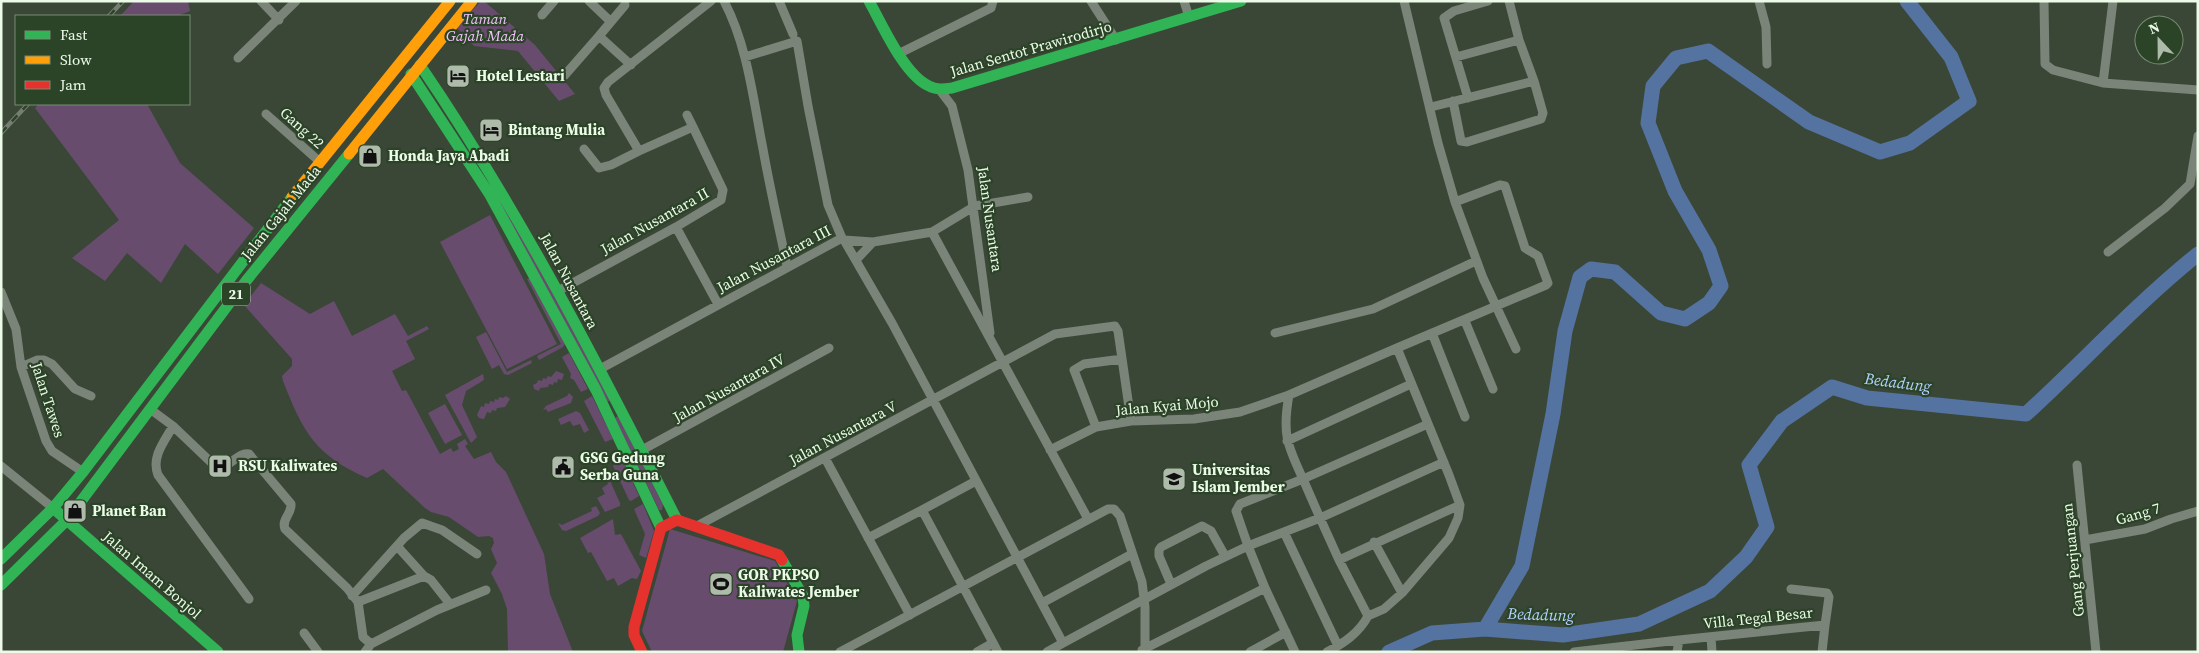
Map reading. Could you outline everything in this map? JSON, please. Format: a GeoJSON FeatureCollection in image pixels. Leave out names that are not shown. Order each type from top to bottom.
{"type":"FeatureCollection","features":[{"type":"Feature","properties":{"kind":"main road","name":"Jalan Gajah Mada"},"geometry":{"type":"LineString","coordinates":[[1,559],[53,508],[83,472],[257,239],[450,1]]}},
{"type":"Feature","properties":{"kind":"main road","name":"Jalan Gajah Mada"},"geometry":{"type":"LineString","coordinates":[[1,585],[67,520],[299,213],[472,1]]}},
{"type":"Feature","properties":{"kind":"main road","name":"Jalan Sentot Prawirodirjo"},"geometry":{"type":"LineString","coordinates":[[869,1],[918,79],[925,85],[939,89],[952,88],[1241,1]]}},
{"type":"Feature","properties":{"kind":"main road","name":"Jalan Nusantara"},"geometry":{"type":"LineString","coordinates":[[420,64],[502,188],[600,369],[677,520]]}},
{"type":"Feature","properties":{"kind":"main road","name":"Jalan Nusantara"},"geometry":{"type":"LineString","coordinates":[[412,74],[490,195],[606,410],[661,528]]}},
{"type":"Feature","properties":{"kind":"main road"},"geometry":{"type":"LineString","coordinates":[[176,347],[189,357]]}},
{"type":"Feature","properties":{"kind":"main road"},"geometry":{"type":"LineString","coordinates":[[606,410],[618,404]]}},
{"type":"Feature","properties":{"kind":"main road"},"geometry":{"type":"LineString","coordinates":[[53,508],[67,520]]}},
{"type":"Feature","properties":{"kind":"main road","name":"Jalan Imam Bonjol"},"geometry":{"type":"LineString","coordinates":[[67,520],[218,652]]}},
{"type":"Feature","properties":{"kind":"main road"},"geometry":{"type":"LineString","coordinates":[[642,652],[633,631],[661,528],[677,520],[777,553],[781,557],[803,596],[804,602],[798,628],[799,652]]}},
{"type":"Feature","properties":{"kind":"street"},"geometry":{"type":"LineString","coordinates":[[261,1],[279,20]]}},
{"type":"Feature","properties":{"kind":"street"},"geometry":{"type":"LineString","coordinates":[[238,58],[279,20],[296,1]]}},
{"type":"Feature","properties":{"kind":"street"},"geometry":{"type":"LineString","coordinates":[[542,15],[554,1]]}},
{"type":"Feature","properties":{"kind":"street"},"geometry":{"type":"LineString","coordinates":[[589,1],[610,21]]}},
{"type":"Feature","properties":{"kind":"street"},"geometry":{"type":"LineString","coordinates":[[639,152],[604,91],[608,82],[711,1]]}},
{"type":"Feature","properties":{"kind":"street"},"geometry":{"type":"LineString","coordinates":[[724,1],[734,21],[745,57],[787,266]]}},
{"type":"Feature","properties":{"kind":"street"},"geometry":{"type":"LineString","coordinates":[[779,1],[794,34]]}},
{"type":"Feature","properties":{"kind":"street"},"geometry":{"type":"LineString","coordinates":[[900,53],[991,8],[993,1]]}},
{"type":"Feature","properties":{"kind":"street"},"geometry":{"type":"LineString","coordinates":[[1091,1],[1116,40]]}},
{"type":"Feature","properties":{"kind":"street"},"geometry":{"type":"LineString","coordinates":[[1184,1],[1189,17]]}},
{"type":"Feature","properties":{"kind":"street"},"geometry":{"type":"LineString","coordinates":[[1404,1],[1431,107],[1438,143],[1456,202],[1476,261],[1495,307],[1516,349]]}},
{"type":"Feature","properties":{"kind":"street"},"geometry":{"type":"LineString","coordinates":[[1468,98],[1443,22],[1450,12],[1488,1]]}},
{"type":"Feature","properties":{"kind":"street"},"geometry":{"type":"LineString","coordinates":[[1453,102],[1461,140],[1467,142],[1541,119],[1543,113],[1519,40],[1509,1]]}},
{"type":"Feature","properties":{"kind":"street"},"geometry":{"type":"LineString","coordinates":[[1759,1],[1766,27],[1767,64]]}},
{"type":"Feature","properties":{"kind":"street"},"geometry":{"type":"LineString","coordinates":[[2044,1],[2045,64],[2053,70],[2103,83],[2198,90]]}},
{"type":"Feature","properties":{"kind":"street"},"geometry":{"type":"LineString","coordinates":[[2103,83],[2113,1]]}},
{"type":"Feature","properties":{"kind":"street"},"geometry":{"type":"LineString","coordinates":[[564,76],[625,5]]}},
{"type":"Feature","properties":{"kind":"street"},"geometry":{"type":"LineString","coordinates":[[599,36],[631,65]]}},
{"type":"Feature","properties":{"kind":"street"},"geometry":{"type":"LineString","coordinates":[[1456,57],[1519,40]]}},
{"type":"Feature","properties":{"kind":"street"},"geometry":{"type":"LineString","coordinates":[[745,57],[797,41],[828,205],[843,239],[933,401],[1063,643]]}},
{"type":"Feature","properties":{"kind":"street"},"geometry":{"type":"LineString","coordinates":[[1431,107],[1534,81]]}},
{"type":"Feature","properties":{"kind":"street"},"geometry":{"type":"LineString","coordinates":[[952,88],[952,106]]}},
{"type":"Feature","properties":{"kind":"street"},"geometry":{"type":"LineString","coordinates":[[939,89],[952,106]]}},
{"type":"Feature","properties":{"kind":"street","name":"Jalan Nusantara"},"geometry":{"type":"LineString","coordinates":[[952,106],[968,170],[991,338]]}},
{"type":"Feature","properties":{"kind":"street","name":"Gang 22"},"geometry":{"type":"LineString","coordinates":[[266,114],[320,162]]}},
{"type":"Feature","properties":{"kind":"street"},"geometry":{"type":"LineString","coordinates":[[584,149],[598,168],[612,165],[693,127],[687,115]]}},
{"type":"Feature","properties":{"kind":"street","name":"Jalan Nusantara II"},"geometry":{"type":"LineString","coordinates":[[558,291],[718,204],[723,196],[723,190],[693,127]]}},
{"type":"Feature","properties":{"kind":"street"},"geometry":{"type":"LineString","coordinates":[[2108,252],[2165,208],[2190,184],[2198,136]]}},
{"type":"Feature","properties":{"kind":"street","name":"Jalan Kyai Mojo"},"geometry":{"type":"LineString","coordinates":[[1050,450],[1096,427],[1131,421],[1194,419],[1240,412],[1289,395],[1546,285],[1547,280],[1538,256],[1525,248],[1505,186],[1500,185],[1456,202]]}},
{"type":"Feature","properties":{"kind":"street","name":"Jalan Nusantara III"},"geometry":{"type":"LineString","coordinates":[[600,369],[787,266],[843,239],[873,242],[932,232],[974,206],[1028,197]]}},
{"type":"Feature","properties":{"kind":"street"},"geometry":{"type":"LineString","coordinates":[[676,227],[718,304]]}},
{"type":"Feature","properties":{"kind":"street"},"geometry":{"type":"LineString","coordinates":[[932,232],[1088,519]]}},
{"type":"Feature","properties":{"kind":"street"},"geometry":{"type":"LineString","coordinates":[[856,260],[873,242]]}},
{"type":"Feature","properties":{"kind":"street"},"geometry":{"type":"LineString","coordinates":[[1275,333],[1373,309],[1476,261]]}},
{"type":"Feature","properties":{"kind":"street","name":"Jalan Tawes"},"geometry":{"type":"LineString","coordinates":[[1,292],[16,329],[21,367],[48,446],[83,472]]}},
{"type":"Feature","properties":{"kind":"street"},"geometry":{"type":"LineString","coordinates":[[1465,321],[1492,389]]}},
{"type":"Feature","properties":{"kind":"street","name":"Jalan Nusantara V"},"geometry":{"type":"LineString","coordinates":[[697,526],[1055,334],[1115,326],[1118,331],[1131,421]]}},
{"type":"Feature","properties":{"kind":"street"},"geometry":{"type":"LineString","coordinates":[[1432,333],[1465,417]]}},
{"type":"Feature","properties":{"kind":"street","name":"Jalan Nusantara IV"},"geometry":{"type":"LineString","coordinates":[[642,450],[829,348]]}},
{"type":"Feature","properties":{"kind":"street"},"geometry":{"type":"LineString","coordinates":[[1327,652],[1338,646],[1362,626],[1368,616],[1384,609],[1402,592],[1449,538],[1458,518],[1460,505],[1397,348]]}},
{"type":"Feature","properties":{"kind":"street"},"geometry":{"type":"LineString","coordinates":[[1096,427],[1074,370],[1084,364],[1122,359]]}},
{"type":"Feature","properties":{"kind":"street"},"geometry":{"type":"LineString","coordinates":[[21,367],[37,360],[44,360],[52,364],[75,389],[91,396]]}},
{"type":"Feature","properties":{"kind":"street"},"geometry":{"type":"LineString","coordinates":[[1287,441],[1411,384]]}},
{"type":"Feature","properties":{"kind":"street"},"geometry":{"type":"LineString","coordinates":[[1289,395],[1284,422],[1287,441],[1339,560],[1368,616]]}},
{"type":"Feature","properties":{"kind":"street"},"geometry":{"type":"LineString","coordinates":[[150,409],[174,426],[217,468],[224,467],[242,454],[249,454],[291,504],[291,508],[284,520],[285,529],[355,599],[363,637],[371,644]]}},
{"type":"Feature","properties":{"kind":"street"},"geometry":{"type":"LineString","coordinates":[[1296,652],[1265,588],[1248,546],[1236,508],[1240,504],[1303,479],[1428,424]]}},
{"type":"Feature","properties":{"kind":"street"},"geometry":{"type":"LineString","coordinates":[[174,426],[158,452],[156,468],[158,475],[249,599]]}},
{"type":"Feature","properties":{"kind":"street"},"geometry":{"type":"LineString","coordinates":[[825,458],[910,615]]}},
{"type":"Feature","properties":{"kind":"street"},"geometry":{"type":"LineString","coordinates":[[1046,652],[1225,556],[1320,518],[1444,462]]}},
{"type":"Feature","properties":{"kind":"street","name":"Gang Perjuangan"},"geometry":{"type":"LineString","coordinates":[[2077,465],[2096,652]]}},
{"type":"Feature","properties":{"kind":"street"},"geometry":{"type":"LineString","coordinates":[[1,466],[53,508]]}},
{"type":"Feature","properties":{"kind":"street"},"geometry":{"type":"LineString","coordinates":[[868,538],[976,481]]}},
{"type":"Feature","properties":{"kind":"street"},"geometry":{"type":"LineString","coordinates":[[1339,560],[1374,542],[1460,505]]}},
{"type":"Feature","properties":{"kind":"street"},"geometry":{"type":"LineString","coordinates":[[840,652],[1108,509],[1114,509],[1120,516],[1140,575],[1145,600],[1143,651],[1265,588]]}},
{"type":"Feature","properties":{"kind":"street"},"geometry":{"type":"LineString","coordinates":[[922,510],[998,652]]}},
{"type":"Feature","properties":{"kind":"street","name":"Gang 7"},"geometry":{"type":"LineString","coordinates":[[2086,540],[2146,529],[2198,511]]}},
{"type":"Feature","properties":{"kind":"street"},"geometry":{"type":"LineString","coordinates":[[355,599],[396,546],[419,524],[426,523],[442,530],[477,554]]}},
{"type":"Feature","properties":{"kind":"street"},"geometry":{"type":"LineString","coordinates":[[1171,584],[1159,556],[1161,547],[1202,526],[1212,531],[1225,556]]}},
{"type":"Feature","properties":{"kind":"street"},"geometry":{"type":"LineString","coordinates":[[1284,532],[1338,646]]}},
{"type":"Feature","properties":{"kind":"street"},"geometry":{"type":"LineString","coordinates":[[1374,542],[1402,592]]}},
{"type":"Feature","properties":{"kind":"street"},"geometry":{"type":"LineString","coordinates":[[396,546],[424,576],[432,580],[450,604]]}},
{"type":"Feature","properties":{"kind":"street"},"geometry":{"type":"LineString","coordinates":[[1042,603],[1132,554]]}},
{"type":"Feature","properties":{"kind":"street"},"geometry":{"type":"LineString","coordinates":[[355,599],[424,576]]}},
{"type":"Feature","properties":{"kind":"street"},"geometry":{"type":"LineString","coordinates":[[1790,589],[1827,593],[1825,625]]}},
{"type":"Feature","properties":{"kind":"street"},"geometry":{"type":"LineString","coordinates":[[365,652],[371,644],[450,604],[486,590]]}},
{"type":"Feature","properties":{"kind":"street","name":"Villa Tegal Besar"},"geometry":{"type":"LineString","coordinates":[[1574,652],[1638,648],[1679,640],[1825,625],[1822,652]]}},
{"type":"Feature","properties":{"kind":"street"},"geometry":{"type":"LineString","coordinates":[[1250,652],[1286,632]]}},
{"type":"Feature","properties":{"kind":"street"},"geometry":{"type":"LineString","coordinates":[[304,633],[318,652]]}},
{"type":"Feature","properties":{"kind":"street"},"geometry":{"type":"LineString","coordinates":[[1711,637],[1712,652]]}},
{"type":"Feature","properties":{"kind":"street"},"geometry":{"type":"LineString","coordinates":[[1677,652],[1679,640]]}},
{"type":"Feature","properties":{"kind":"street"},"geometry":{"type":"LineString","coordinates":[[977,652],[993,643]]}},
{"type":"Feature","properties":{"kind":"green space"},"geometry":{"type":"Polygon","coordinates":[[[134,1],[188,1],[190,11],[180,15],[121,15],[134,1]]]}},
{"type":"Feature","properties":{"kind":"green space","name":"Taman Gajah Mada"},"geometry":{"type":"Polygon","coordinates":[[[481,1],[484,1],[535,45],[575,94],[559,101],[518,51],[474,46],[456,27],[481,1]]]}},
{"type":"Feature","properties":{"kind":"green space"},"geometry":{"type":"Polygon","coordinates":[[[38,105],[148,105],[180,163],[254,228],[218,274],[185,244],[161,283],[127,253],[105,281],[72,258],[119,220],[35,108],[38,105]]]}},
{"type":"Feature","properties":{"kind":"green space"},"geometry":{"type":"Polygon","coordinates":[[[500,196],[611,399],[609,401],[607,401],[497,199],[500,196]]]}},
{"type":"Feature","properties":{"kind":"green space"},"geometry":{"type":"Polygon","coordinates":[[[490,215],[557,344],[507,369],[440,242],[490,215]]]}},
{"type":"Feature","properties":{"kind":"green space"},"geometry":{"type":"Polygon","coordinates":[[[530,278],[565,344],[563,347],[539,360],[537,356],[561,344],[527,279],[530,278]]]}},
{"type":"Feature","properties":{"kind":"green space"},"geometry":{"type":"Polygon","coordinates":[[[261,283],[310,314],[334,301],[352,336],[395,314],[408,336],[427,326],[429,329],[406,341],[415,359],[392,371],[402,391],[406,390],[440,454],[451,448],[453,452],[459,449],[457,444],[465,439],[468,444],[465,446],[474,459],[491,452],[496,462],[506,472],[544,554],[550,594],[573,652],[508,652],[507,609],[502,594],[491,573],[497,563],[491,549],[494,543],[493,538],[489,536],[478,537],[449,517],[431,512],[383,469],[367,478],[349,469],[323,451],[313,440],[297,414],[283,381],[282,376],[292,366],[292,359],[244,305],[261,283]]]}},
{"type":"Feature","properties":{"kind":"green space"},"geometry":{"type":"Polygon","coordinates":[[[486,332],[507,372],[531,360],[532,363],[508,375],[504,374],[499,365],[492,369],[476,337],[486,332]]]}},
{"type":"Feature","properties":{"kind":"green space"},"geometry":{"type":"Polygon","coordinates":[[[569,353],[588,389],[581,392],[574,380],[570,378],[571,374],[562,357],[569,353]]]}},
{"type":"Feature","properties":{"kind":"green space"},"geometry":{"type":"Polygon","coordinates":[[[556,371],[564,374],[562,380],[558,379],[557,383],[554,382],[553,385],[549,384],[548,387],[540,388],[539,391],[534,389],[533,385],[538,380],[542,381],[543,378],[551,377],[556,371]]]}},
{"type":"Feature","properties":{"kind":"green space"},"geometry":{"type":"Polygon","coordinates":[[[483,374],[484,380],[466,391],[462,405],[477,437],[471,443],[445,395],[483,374]]]}},
{"type":"Feature","properties":{"kind":"green space"},"geometry":{"type":"Polygon","coordinates":[[[569,393],[573,397],[571,403],[548,412],[546,409],[543,410],[546,406],[567,396],[569,393]]]}},
{"type":"Feature","properties":{"kind":"green space"},"geometry":{"type":"Polygon","coordinates":[[[506,396],[510,399],[505,407],[497,408],[496,411],[492,410],[491,413],[487,412],[484,419],[479,418],[477,415],[481,406],[484,407],[485,403],[489,404],[490,401],[494,402],[499,397],[503,398],[506,396]]]}},
{"type":"Feature","properties":{"kind":"green space"},"geometry":{"type":"Polygon","coordinates":[[[592,396],[613,439],[605,442],[584,401],[592,396]]]}},
{"type":"Feature","properties":{"kind":"green space"},"geometry":{"type":"Polygon","coordinates":[[[445,404],[462,435],[445,444],[428,413],[445,404]]]}},
{"type":"Feature","properties":{"kind":"green space"},"geometry":{"type":"Polygon","coordinates":[[[576,411],[580,413],[589,430],[584,433],[580,424],[573,426],[570,421],[561,425],[558,419],[576,411]]]}},
{"type":"Feature","properties":{"kind":"green space"},"geometry":{"type":"Polygon","coordinates":[[[618,416],[663,505],[662,510],[659,510],[615,418],[618,416]]]}},
{"type":"Feature","properties":{"kind":"green space"},"geometry":{"type":"Polygon","coordinates":[[[619,452],[639,496],[631,501],[613,466],[615,464],[611,456],[619,452]]]}},
{"type":"Feature","properties":{"kind":"green space"},"geometry":{"type":"Polygon","coordinates":[[[606,472],[620,506],[605,512],[597,498],[605,494],[602,488],[608,484],[603,473],[606,472]]]}},
{"type":"Feature","properties":{"kind":"green space"},"geometry":{"type":"Polygon","coordinates":[[[643,504],[654,531],[646,558],[639,555],[645,534],[634,509],[643,504]]]}},
{"type":"Feature","properties":{"kind":"green space"},"geometry":{"type":"Polygon","coordinates":[[[596,506],[600,513],[598,516],[566,531],[562,530],[558,523],[562,525],[592,511],[591,508],[596,506]]]}},
{"type":"Feature","properties":{"kind":"green space"},"geometry":{"type":"Polygon","coordinates":[[[613,519],[615,535],[621,534],[641,571],[637,579],[632,578],[618,586],[614,578],[607,581],[591,552],[588,553],[580,538],[613,519]]]}},
{"type":"Feature","properties":{"kind":"green space","name":"GOR PKPSO Kaliwates Jember"},"geometry":{"type":"Polygon","coordinates":[[[670,529],[775,561],[797,601],[783,652],[652,652],[642,631],[670,529]]]}},
{"type":"Feature","properties":{"kind":"waterway"},"geometry":{"type":"LineString","coordinates":[[1485,629],[1522,566],[1553,414],[1565,331],[1580,277],[1591,269],[1615,272],[1661,313],[1685,319],[1709,303],[1721,286],[1709,250],[1675,191],[1648,123],[1653,86],[1676,58],[1708,51],[1809,122],[1880,152],[1910,143],[1969,101],[1951,57],[1907,1]]}},
{"type":"Feature","properties":{"kind":"waterway","name":"Bedadung"},"geometry":{"type":"LineString","coordinates":[[1389,652],[1432,633],[1485,629],[1563,635],[1639,624],[1710,591],[1746,557],[1767,527],[1749,465],[1782,421],[1832,387],[1867,398],[2026,414],[2132,312],[2198,254]]}},
{"type":"Feature","properties":{"kind":"railway"},"geometry":{"type":"LineString","coordinates":[[110,15],[123,1]]}},
{"type":"Feature","properties":{"kind":"railway"},"geometry":{"type":"LineString","coordinates":[[1,133],[27,105]]}},
{"type":"Feature","properties":{"kind":"traffic: fast"},"geometry":{"type":"LineString","coordinates":[[869,1],[902,60],[920,80],[929,86],[940,89],[952,88],[1241,1]]}},
{"type":"Feature","properties":{"kind":"traffic: fast"},"geometry":{"type":"LineString","coordinates":[[420,65],[491,175],[556,288],[677,520]]}},
{"type":"Feature","properties":{"kind":"traffic: fast"},"geometry":{"type":"LineString","coordinates":[[411,74],[490,195],[596,390],[661,528]]}},
{"type":"Feature","properties":{"kind":"traffic: fast"},"geometry":{"type":"LineString","coordinates":[[1,585],[67,520],[246,281],[349,154]]}},
{"type":"Feature","properties":{"kind":"traffic: fast"},"geometry":{"type":"LineString","coordinates":[[1,559],[53,508],[83,472],[292,197]]}},
{"type":"Feature","properties":{"kind":"traffic: fast"},"geometry":{"type":"LineString","coordinates":[[53,508],[218,652]]}},
{"type":"Feature","properties":{"kind":"traffic: fast"},"geometry":{"type":"LineString","coordinates":[[782,560],[803,596],[804,606],[797,635],[799,652]]}},
{"type":"Feature","properties":{"kind":"traffic: slow"},"geometry":{"type":"LineString","coordinates":[[292,197],[450,1]]}},
{"type":"Feature","properties":{"kind":"traffic: slow"},"geometry":{"type":"LineString","coordinates":[[349,154],[472,1]]}},
{"type":"Feature","properties":{"kind":"traffic: jam"},"geometry":{"type":"LineString","coordinates":[[642,652],[634,635],[634,627],[661,528],[677,520],[779,555],[782,560]]}},
{"type":"Feature","properties":{"kind":"place","name":"Hotel Lestari"},"geometry":{"type":"Point","coordinates":[458,76]}},
{"type":"Feature","properties":{"kind":"place","name":"Bintang Mulia"},"geometry":{"type":"Point","coordinates":[491,130]}},
{"type":"Feature","properties":{"kind":"place","name":"Honda Jaya Abadi"},"geometry":{"type":"Point","coordinates":[370,156]}},
{"type":"Feature","properties":{"kind":"place","name":"RSU Kaliwates"},"geometry":{"type":"Point","coordinates":[220,466]}},
{"type":"Feature","properties":{"kind":"place","name":"GSG Gedung Serba Guna"},"geometry":{"type":"Point","coordinates":[563,467]}},
{"type":"Feature","properties":{"kind":"place","name":"Universitas Islam Jember"},"geometry":{"type":"Point","coordinates":[1174,479]}},
{"type":"Feature","properties":{"kind":"place","name":"Planet Ban"},"geometry":{"type":"Point","coordinates":[75,511]}},
{"type":"Feature","properties":{"kind":"place","name":"GOR PKPSO Kaliwates Jember"},"geometry":{"type":"Point","coordinates":[721,584]}}]}
